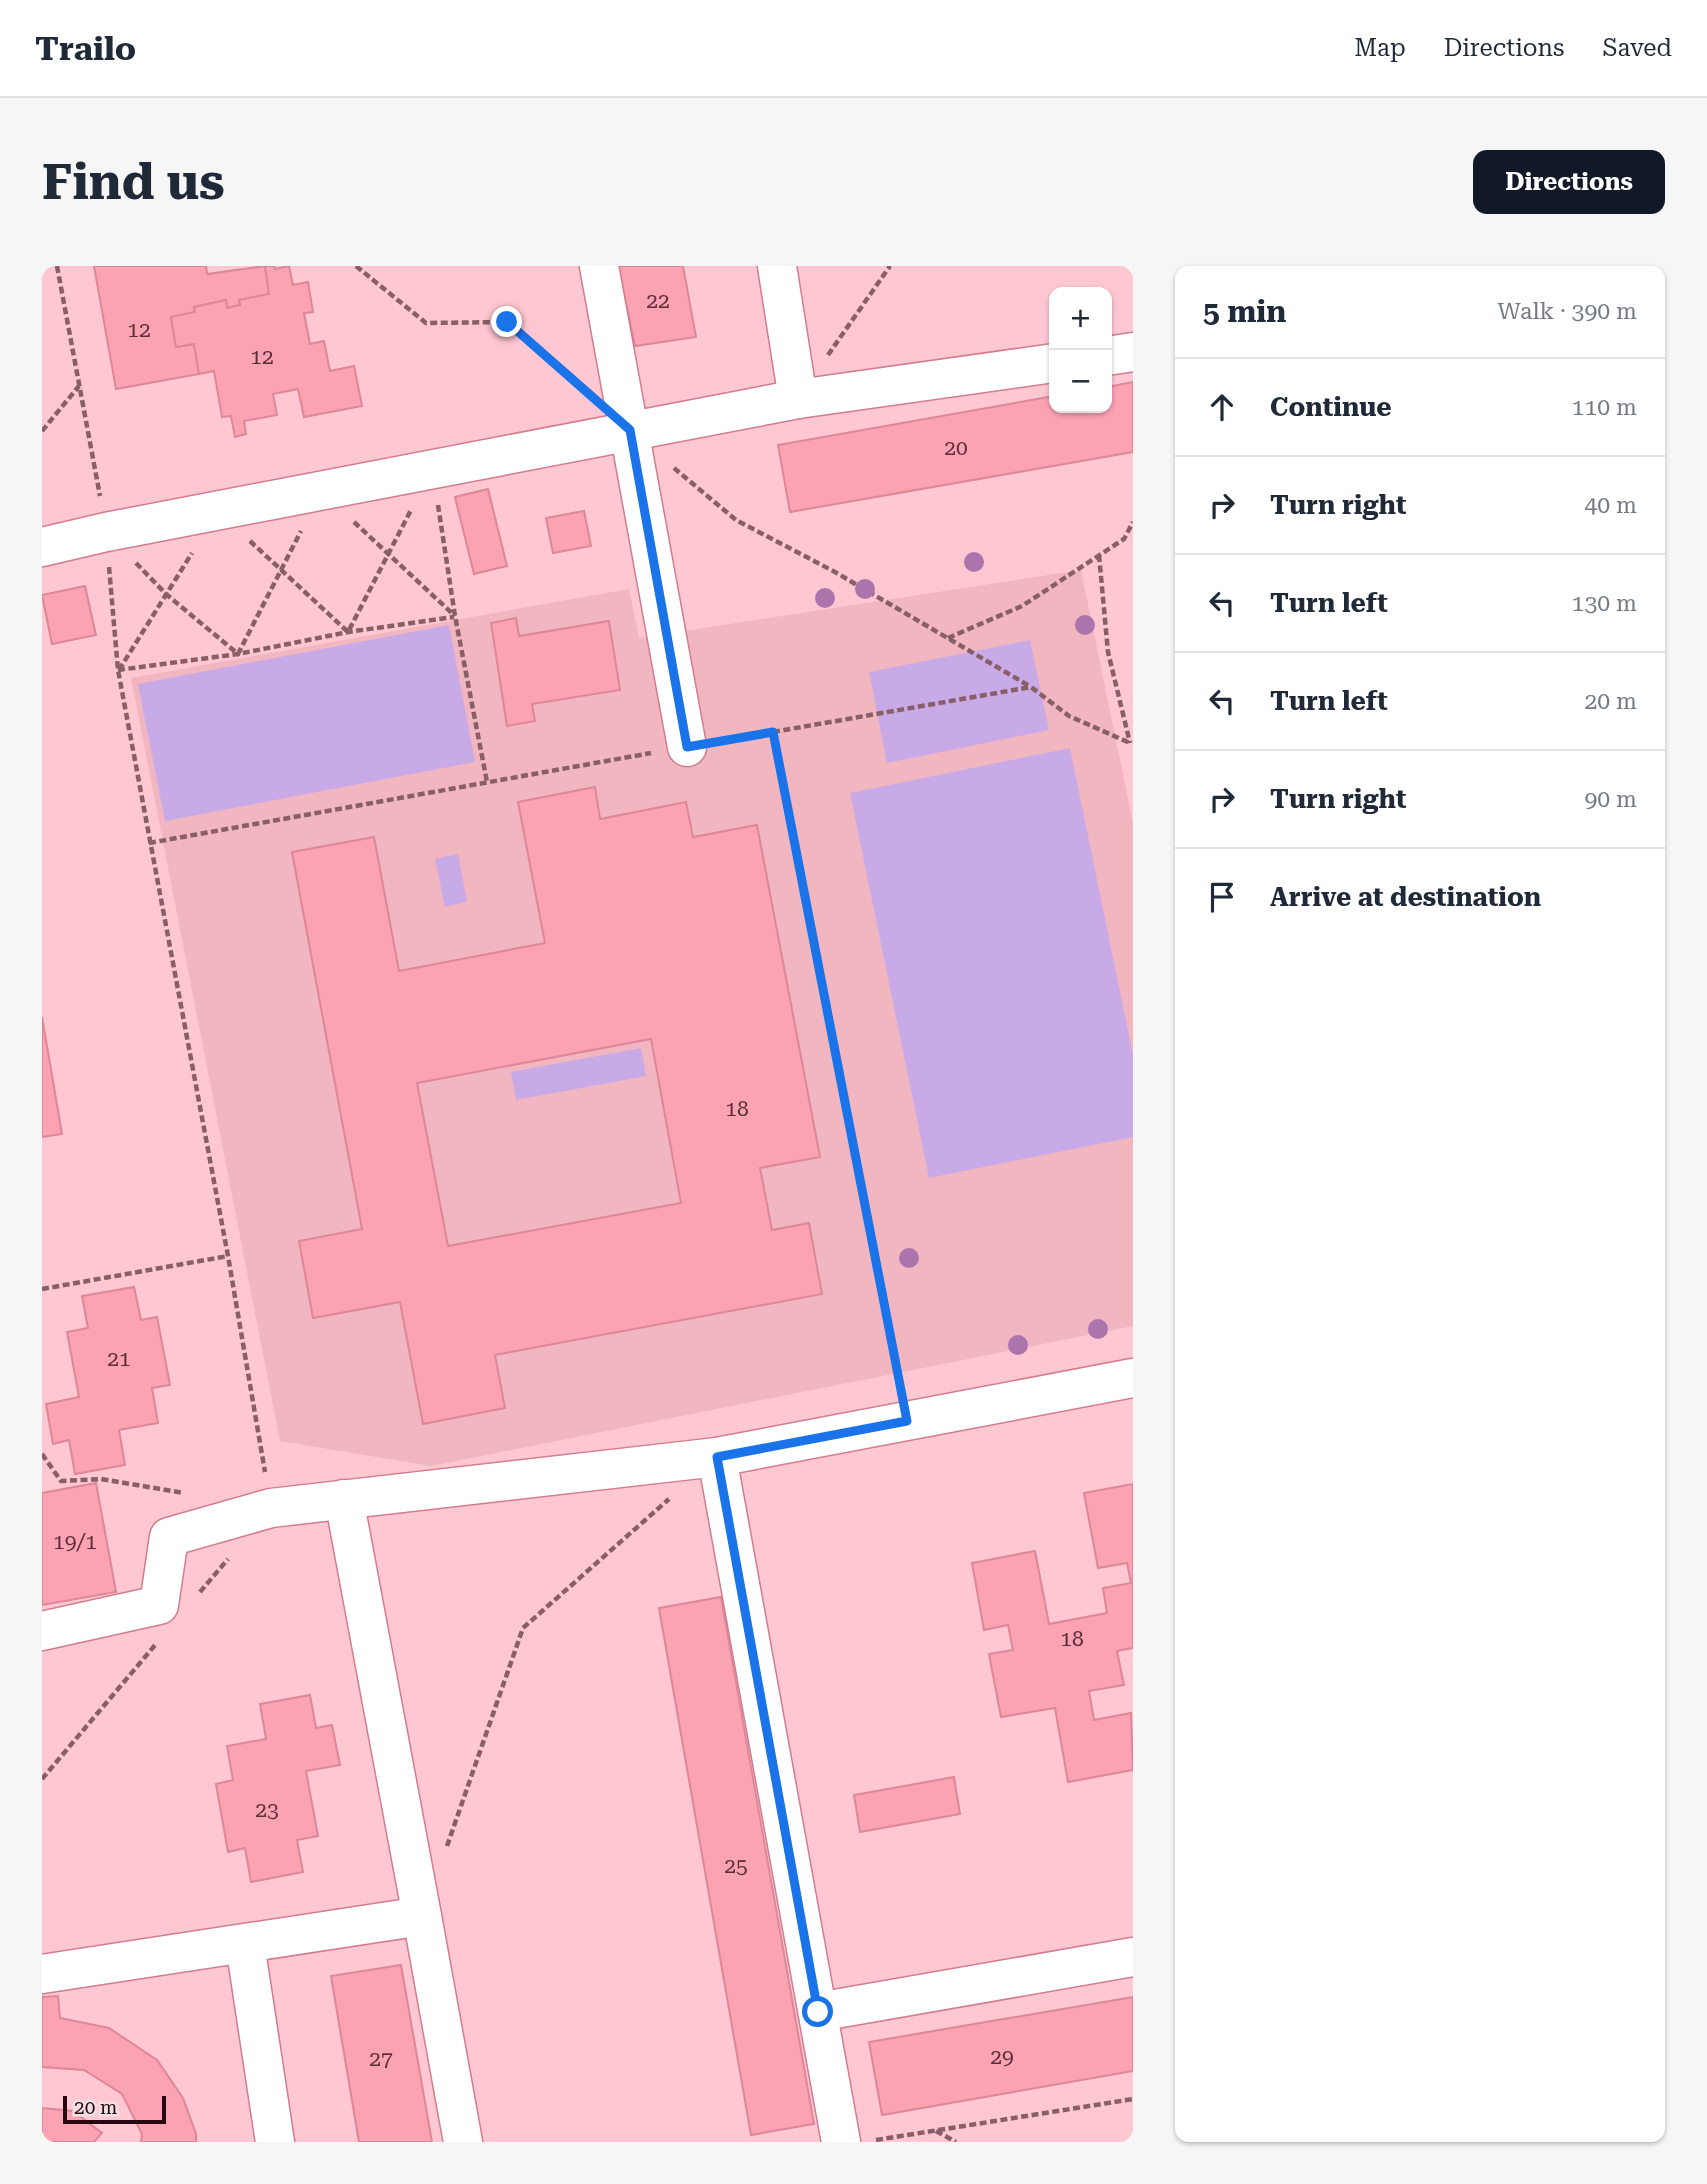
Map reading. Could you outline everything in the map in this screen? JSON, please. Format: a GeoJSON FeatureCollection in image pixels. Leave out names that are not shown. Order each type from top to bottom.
{"type":"FeatureCollection","features":[{"type":"Feature","properties":{"kind":"lane"},"geometry":{"type":"LineString","coordinates":[[599,266],[687,747]]}},
{"type":"Feature","properties":{"kind":"lane"},"geometry":{"type":"LineString","coordinates":[[778,266],[798,399]]}},
{"type":"Feature","properties":{"kind":"lane"},"geometry":{"type":"LineString","coordinates":[[1112,355],[1133,352]]}},
{"type":"Feature","properties":{"kind":"lane"},"geometry":{"type":"LineString","coordinates":[[42,547],[106,532],[798,399],[1049,364]]}},
{"type":"Feature","properties":{"kind":"lane"},"geometry":{"type":"LineString","coordinates":[[42,1630],[159,1605],[169,1537],[271,1507],[717,1457],[1133,1378]]}},
{"type":"Feature","properties":{"kind":"lane"},"geometry":{"type":"LineString","coordinates":[[717,1457],[841,2142]]}},
{"type":"Feature","properties":{"kind":"lane"},"geometry":{"type":"LineString","coordinates":[[344,1499],[463,2142]]}},
{"type":"Feature","properties":{"kind":"lane"},"geometry":{"type":"LineString","coordinates":[[42,1974],[422,1916]]}},
{"type":"Feature","properties":{"kind":"lane"},"geometry":{"type":"LineString","coordinates":[[246,1944],[275,2142]]}},
{"type":"Feature","properties":{"kind":"lane"},"geometry":{"type":"LineString","coordinates":[[818,2012],[1133,1957]]}},
{"type":"Feature","properties":{"kind":"path"},"geometry":{"type":"LineString","coordinates":[[57,266],[106,532],[118,670],[228,1256],[271,1507]]}},
{"type":"Feature","properties":{"kind":"path"},"geometry":{"type":"LineString","coordinates":[[356,266],[426,323],[507,322],[589,394]]}},
{"type":"Feature","properties":{"kind":"path"},"geometry":{"type":"LineString","coordinates":[[798,399],[890,266]]}},
{"type":"Feature","properties":{"kind":"path"},"geometry":{"type":"LineString","coordinates":[[42,431],[79,385]]}},
{"type":"Feature","properties":{"kind":"path"},"geometry":{"type":"LineString","coordinates":[[672,466],[736,520],[835,572],[1031,687],[1069,716],[1132,744]]}},
{"type":"Feature","properties":{"kind":"path"},"geometry":{"type":"LineString","coordinates":[[348,632],[433,470]]}},
{"type":"Feature","properties":{"kind":"path"},"geometry":{"type":"LineString","coordinates":[[433,470],[455,616],[487,783]]}},
{"type":"Feature","properties":{"kind":"path"},"geometry":{"type":"LineString","coordinates":[[238,654],[321,491],[455,616]]}},
{"type":"Feature","properties":{"kind":"path"},"geometry":{"type":"LineString","coordinates":[[118,670],[218,511],[348,632]]}},
{"type":"Feature","properties":{"kind":"path"},"geometry":{"type":"LineString","coordinates":[[947,638],[1021,606],[1124,538],[1133,522]]}},
{"type":"Feature","properties":{"kind":"path"},"geometry":{"type":"LineString","coordinates":[[106,532],[166,594],[238,654]]}},
{"type":"Feature","properties":{"kind":"path"},"geometry":{"type":"LineString","coordinates":[[1099,555],[1108,652],[1132,744]]}},
{"type":"Feature","properties":{"kind":"path"},"geometry":{"type":"LineString","coordinates":[[118,670],[238,654],[348,632],[455,616]]}},
{"type":"Feature","properties":{"kind":"path"},"geometry":{"type":"LineString","coordinates":[[149,844],[1031,687]]}},
{"type":"Feature","properties":{"kind":"path"},"geometry":{"type":"LineString","coordinates":[[773,732],[907,1421]]}},
{"type":"Feature","properties":{"kind":"path"},"geometry":{"type":"LineString","coordinates":[[42,1289],[228,1256]]}},
{"type":"Feature","properties":{"kind":"path"},"geometry":{"type":"LineString","coordinates":[[42,1454],[61,1481],[101,1479],[193,1494]]}},
{"type":"Feature","properties":{"kind":"path"},"geometry":{"type":"LineString","coordinates":[[445,1851],[523,1628],[676,1493]]}},
{"type":"Feature","properties":{"kind":"path"},"geometry":{"type":"LineString","coordinates":[[865,2142],[1133,2099]]}},
{"type":"Feature","properties":{"kind":"path"},"geometry":{"type":"LineString","coordinates":[[935,2131],[956,2142]]}},
{"type":"Feature","properties":{"kind":"shaded area"},"geometry":{"type":"Polygon","coordinates":[[[1081,570],[1133,823],[1133,1326],[431,1466],[280,1441],[131,678],[629,589],[639,638],[1081,570]]]}},
{"type":"Feature","properties":{"kind":"shaded area"},"geometry":{"type":"Polygon","coordinates":[[[449,625],[475,762],[165,821],[138,684],[449,625]]]}},
{"type":"Feature","properties":{"kind":"shaded area"},"geometry":{"type":"Polygon","coordinates":[[[1030,640],[1049,730],[887,763],[869,672],[1030,640]]]}},
{"type":"Feature","properties":{"kind":"shaded area"},"geometry":{"type":"Polygon","coordinates":[[[1070,748],[1133,1055],[1133,1137],[929,1178],[850,793],[1070,748]]]}},
{"type":"Feature","properties":{"kind":"shaded area"},"geometry":{"type":"Polygon","coordinates":[[[458,854],[467,902],[445,907],[435,859],[458,854]]]}},
{"type":"Feature","properties":{"kind":"shaded area"},"geometry":{"type":"Polygon","coordinates":[[[641,1048],[646,1076],[516,1100],[511,1072],[641,1048]]]}},
{"type":"Feature","properties":{"kind":"building"},"geometry":{"type":"Polygon","coordinates":[[[94,266],[206,266],[207,274],[265,266],[269,294],[239,300],[240,305],[227,308],[226,300],[194,307],[195,312],[171,317],[176,347],[194,344],[199,374],[116,389],[94,266]]]}},
{"type":"Feature","properties":{"kind":"building"},"geometry":{"type":"Polygon","coordinates":[[[265,266],[274,266],[275,269],[289,266],[293,285],[308,282],[313,312],[304,313],[310,344],[324,341],[330,371],[354,366],[362,406],[304,417],[298,389],[273,394],[277,415],[244,421],[246,434],[235,437],[231,416],[222,417],[214,371],[199,374],[194,344],[176,347],[171,317],[195,312],[194,307],[226,300],[227,308],[240,305],[239,300],[269,294],[265,266]]]}},
{"type":"Feature","properties":{"kind":"building"},"geometry":{"type":"Polygon","coordinates":[[[618,266],[683,266],[696,337],[635,346],[618,266]]]}},
{"type":"Feature","properties":{"kind":"building"},"geometry":{"type":"Polygon","coordinates":[[[1133,382],[1133,452],[790,512],[778,445],[1049,397],[1049,413],[1112,413],[1112,386],[1133,382]]]}},
{"type":"Feature","properties":{"kind":"building"},"geometry":{"type":"Polygon","coordinates":[[[488,489],[507,566],[474,574],[455,497],[488,489]]]}},
{"type":"Feature","properties":{"kind":"building"},"geometry":{"type":"Polygon","coordinates":[[[584,511],[591,546],[553,553],[546,518],[584,511]]]}},
{"type":"Feature","properties":{"kind":"building"},"geometry":{"type":"Polygon","coordinates":[[[85,586],[96,635],[52,644],[42,595],[85,586]]]}},
{"type":"Feature","properties":{"kind":"building"},"geometry":{"type":"Polygon","coordinates":[[[516,618],[519,636],[609,621],[620,690],[532,704],[535,721],[507,726],[491,623],[516,618]]]}},
{"type":"Feature","properties":{"kind":"building"},"geometry":{"type":"Polygon","coordinates":[[[595,787],[600,819],[686,802],[693,837],[757,825],[820,1157],[760,1168],[772,1230],[809,1223],[822,1294],[495,1355],[505,1408],[423,1424],[400,1302],[313,1318],[299,1241],[362,1229],[292,852],[374,837],[399,971],[545,943],[518,802],[595,787]],[[651,1039],[417,1083],[448,1246],[681,1203],[651,1039]]]}},
{"type":"Feature","properties":{"kind":"building"},"geometry":{"type":"Polygon","coordinates":[[[42,1017],[62,1134],[42,1137],[42,1017]]]}},
{"type":"Feature","properties":{"kind":"building"},"geometry":{"type":"Polygon","coordinates":[[[134,1287],[141,1320],[157,1317],[170,1385],[152,1388],[158,1423],[119,1430],[125,1465],[75,1474],[69,1440],[53,1444],[46,1404],[79,1397],[67,1332],[88,1328],[82,1296],[134,1287]]]}},
{"type":"Feature","properties":{"kind":"building"},"geometry":{"type":"Polygon","coordinates":[[[96,1483],[116,1592],[42,1605],[42,1493],[96,1483]]]}},
{"type":"Feature","properties":{"kind":"building"},"geometry":{"type":"Polygon","coordinates":[[[1133,1484],[1133,1648],[1117,1651],[1124,1685],[1089,1691],[1094,1720],[1131,1713],[1133,1770],[1068,1782],[1055,1708],[1001,1717],[989,1654],[1013,1650],[1008,1625],[984,1630],[972,1563],[1035,1551],[1049,1624],[1107,1613],[1103,1588],[1131,1583],[1127,1563],[1098,1568],[1084,1493],[1133,1484]]]}},
{"type":"Feature","properties":{"kind":"building"},"geometry":{"type":"Polygon","coordinates":[[[721,1597],[814,2124],[751,2135],[659,1608],[721,1597]]]}},
{"type":"Feature","properties":{"kind":"building"},"geometry":{"type":"Polygon","coordinates":[[[310,1695],[316,1728],[332,1725],[340,1765],[306,1771],[318,1836],[297,1840],[303,1872],[251,1882],[245,1848],[228,1852],[216,1784],[233,1780],[227,1746],[266,1739],[260,1704],[310,1695]]]}},
{"type":"Feature","properties":{"kind":"building"},"geometry":{"type":"Polygon","coordinates":[[[954,1777],[960,1814],[860,1832],[854,1795],[954,1777]]]}},
{"type":"Feature","properties":{"kind":"building"},"geometry":{"type":"Polygon","coordinates":[[[401,1965],[432,2142],[359,2142],[331,1976],[401,1965]]]}},
{"type":"Feature","properties":{"kind":"building"},"geometry":{"type":"Polygon","coordinates":[[[58,1996],[60,2018],[109,2028],[157,2060],[183,2098],[196,2134],[196,2142],[141,2142],[142,2134],[122,2094],[84,2070],[42,2067],[42,1997],[58,1996]]]}},
{"type":"Feature","properties":{"kind":"building"},"geometry":{"type":"Polygon","coordinates":[[[1133,1997],[1133,2071],[882,2115],[869,2042],[1133,1997]]]}},
{"type":"Feature","properties":{"kind":"building"},"geometry":{"type":"Polygon","coordinates":[[[42,2108],[73,2111],[102,2133],[94,2142],[42,2142],[42,2108]]]}},
{"type":"Feature","properties":{"kind":"route"},"geometry":{"type":"LineString","coordinates":[[507,322],[630,430],[687,747],[773,732],[907,1421],[717,1457],[818,2012]]}}]}
